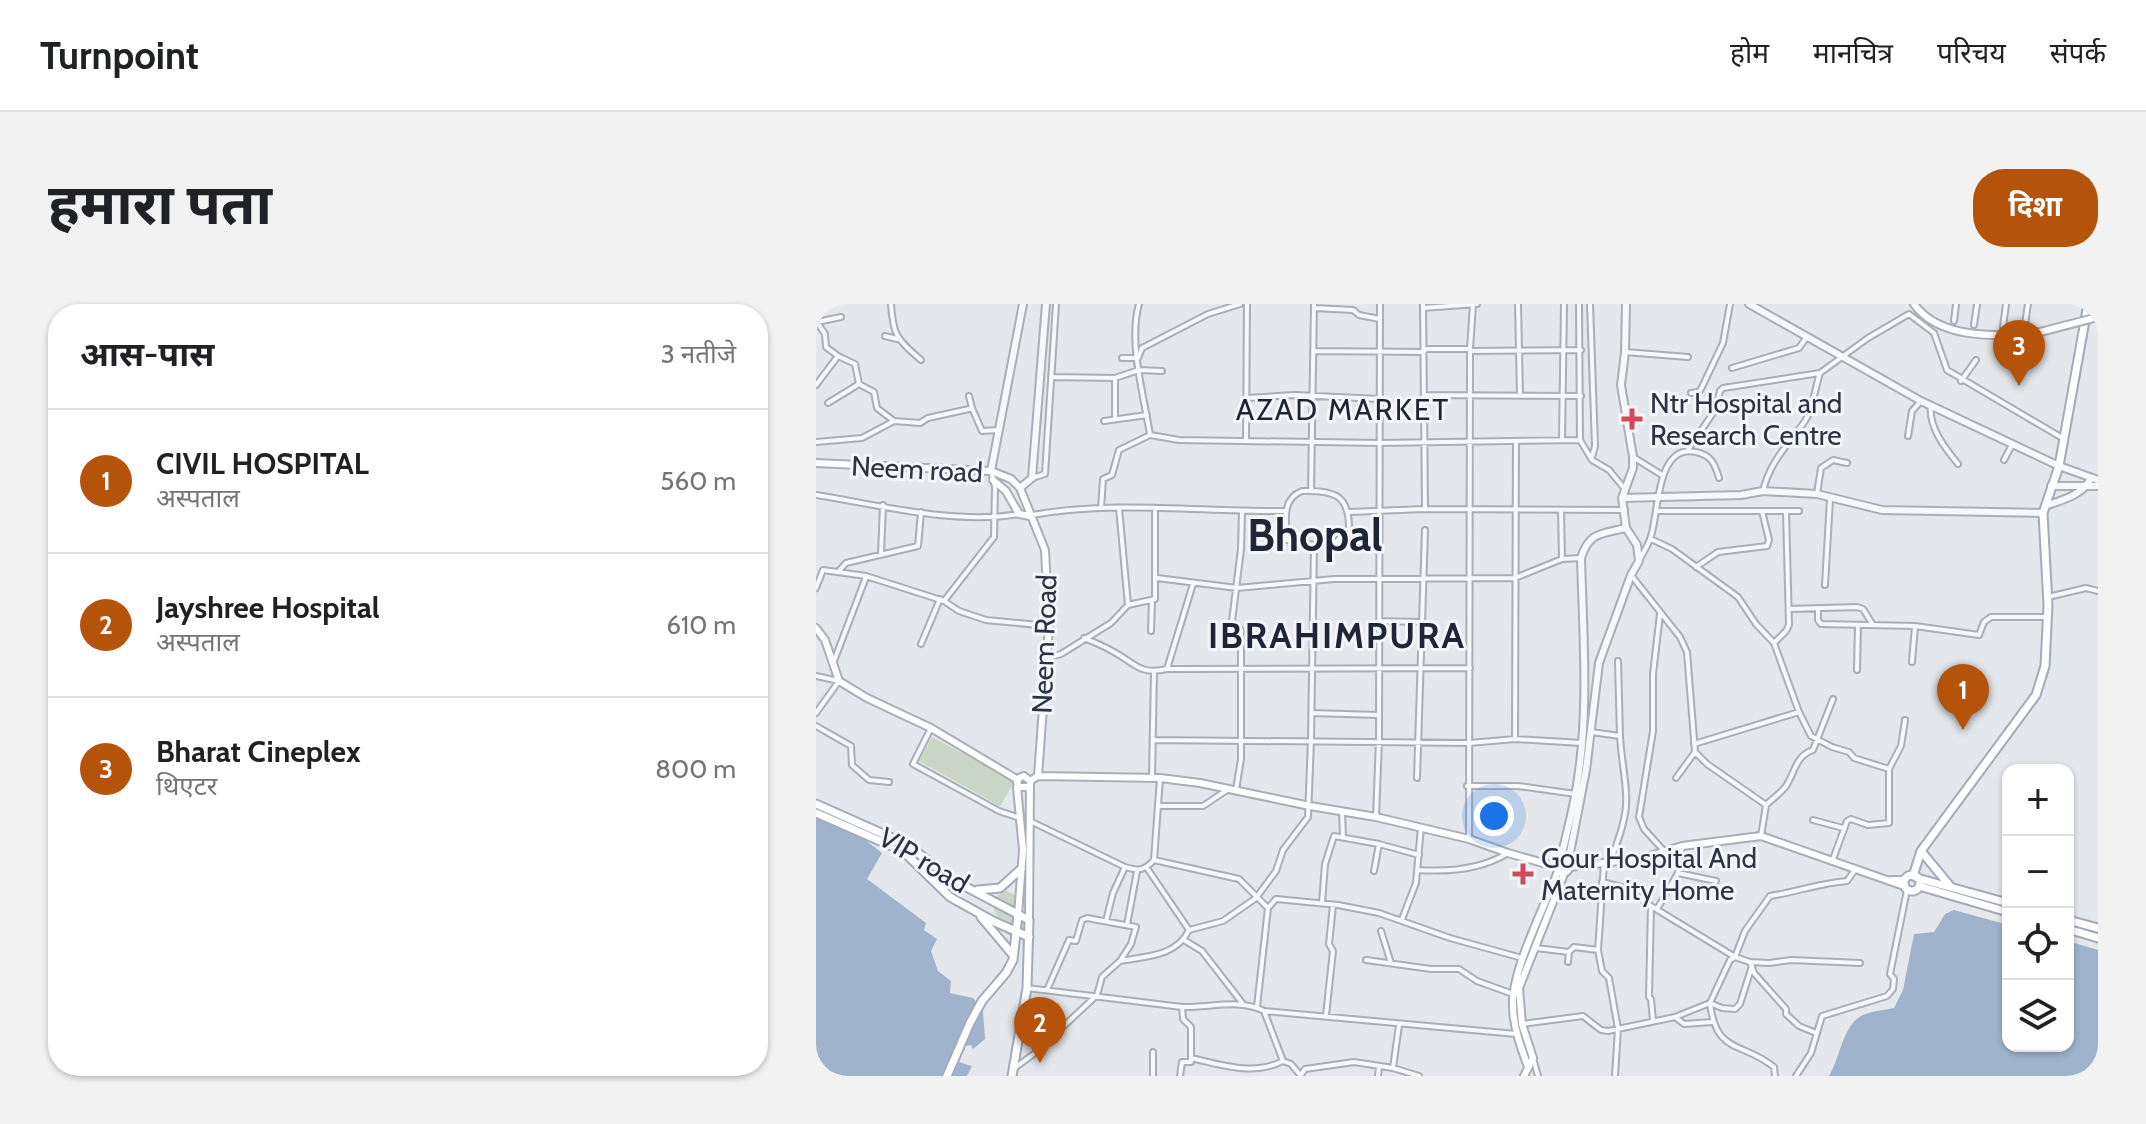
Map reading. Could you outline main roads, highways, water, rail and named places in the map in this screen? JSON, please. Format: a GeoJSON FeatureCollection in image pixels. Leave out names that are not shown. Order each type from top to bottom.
{"type":"FeatureCollection","features":[{"type":"Feature","properties":{"kind":"main road"},"geometry":{"type":"LineString","coordinates":[[1914,304],[1923,316],[1937,324],[1988,336],[2029,335],[2098,317]]}},
{"type":"Feature","properties":{"kind":"main road"},"geometry":{"type":"LineString","coordinates":[[816,628],[825,640],[839,681],[867,698],[931,728],[1017,782],[1021,789],[1038,776],[1156,778],[1376,817],[1469,839],[1563,867],[1643,858],[1682,846],[1761,836],[1905,885],[1914,891],[1921,851],[2036,695],[2045,666],[2048,597],[2044,509],[2059,466],[2088,304]]}},
{"type":"Feature","properties":{"kind":"main road","name":"Neem road"},"geometry":{"type":"LineString","coordinates":[[816,463],[991,471],[1011,479],[1020,488],[1030,516]]}},
{"type":"Feature","properties":{"kind":"main road"},"geometry":{"type":"LineString","coordinates":[[993,480],[1006,491],[1019,514],[1030,516]]}},
{"type":"Feature","properties":{"kind":"main road","name":"Neem Road"},"geometry":{"type":"LineString","coordinates":[[1030,516],[1045,550],[1049,626],[1038,776]]}},
{"type":"Feature","properties":{"kind":"main road"},"geometry":{"type":"LineString","coordinates":[[1013,1072],[1027,988],[1029,937],[1025,819],[1017,782]]}},
{"type":"Feature","properties":{"kind":"main road"},"geometry":{"type":"LineString","coordinates":[[947,1076],[970,1023],[1013,957],[1029,784]]}},
{"type":"Feature","properties":{"kind":"main road","name":"VIP road"},"geometry":{"type":"LineString","coordinates":[[816,804],[885,838],[903,851],[950,897],[1029,937]]}},
{"type":"Feature","properties":{"kind":"main road","name":"VIP road"},"geometry":{"type":"LineString","coordinates":[[816,813],[908,845],[951,879],[1029,920]]}},
{"type":"Feature","properties":{"kind":"main road"},"geometry":{"type":"LineString","coordinates":[[1921,851],[1950,886]]}},
{"type":"Feature","properties":{"kind":"main road"},"geometry":{"type":"LineString","coordinates":[[1528,1067],[1519,988],[1526,960],[1534,947],[1563,867]]}},
{"type":"Feature","properties":{"kind":"main road"},"geometry":{"type":"LineString","coordinates":[[1524,1076],[1533,1058],[1513,1007],[1513,994],[1563,867]]}},
{"type":"Feature","properties":{"kind":"main road"},"geometry":{"type":"LineString","coordinates":[[971,889],[990,891],[1000,888],[1021,869]]}},
{"type":"Feature","properties":{"kind":"main road"},"geometry":{"type":"LineString","coordinates":[[1917,880],[2002,910]]}},
{"type":"Feature","properties":{"kind":"main road"},"geometry":{"type":"LineString","coordinates":[[1905,885],[1917,880],[2002,901]]}},
{"type":"Feature","properties":{"kind":"main road"},"geometry":{"type":"LineString","coordinates":[[978,913],[1013,957]]}},
{"type":"Feature","properties":{"kind":"main road"},"geometry":{"type":"LineString","coordinates":[[2074,922],[2098,928]]}},
{"type":"Feature","properties":{"kind":"main road"},"geometry":{"type":"LineString","coordinates":[[2074,931],[2098,938]]}},
{"type":"Feature","properties":{"kind":"water"},"geometry":{"type":"Polygon","coordinates":[[[816,801],[882,853],[867,879],[926,923],[924,930],[937,939],[931,951],[938,971],[951,981],[950,993],[973,998],[983,1011],[985,1039],[973,1049],[971,1045],[965,1046],[965,1050],[956,1051],[955,1061],[972,1066],[967,1076],[816,1076],[816,801]]]}},
{"type":"Feature","properties":{"kind":"water"},"geometry":{"type":"Polygon","coordinates":[[[1954,910],[2002,923],[2002,1052],[2074,1052],[2074,943],[2098,950],[2098,1076],[1829,1076],[1846,1034],[1856,1019],[1870,1012],[1894,1008],[1903,990],[1914,934],[1934,932],[1945,914],[1954,910]]]}},
{"type":"Feature","properties":{"kind":"place","name":"Bharat Cineplex"},"geometry":{"type":"Point","coordinates":[2019,386]}},
{"type":"Feature","properties":{"kind":"place","name":"Ntr Hospital and Research Centre"},"geometry":{"type":"Point","coordinates":[1632,419]}},
{"type":"Feature","properties":{"kind":"place","name":"CIVIL HOSPITAL"},"geometry":{"type":"Point","coordinates":[1963,730]}},
{"type":"Feature","properties":{"kind":"place","name":"Gour Hospital And Maternity Home"},"geometry":{"type":"Point","coordinates":[1523,874]}},
{"type":"Feature","properties":{"kind":"place","name":"Jayshree Hospital"},"geometry":{"type":"Point","coordinates":[1040,1063]}},
{"type":"Feature","properties":{"kind":"district","name":"AZAD MARKET"},"geometry":{"type":"Point","coordinates":[1343,410]}},
{"type":"Feature","properties":{"kind":"district","name":"Bhopal"},"geometry":{"type":"Point","coordinates":[1315,536]}},
{"type":"Feature","properties":{"kind":"district","name":"IBRAHIMPURA"},"geometry":{"type":"Point","coordinates":[1337,635]}}]}
